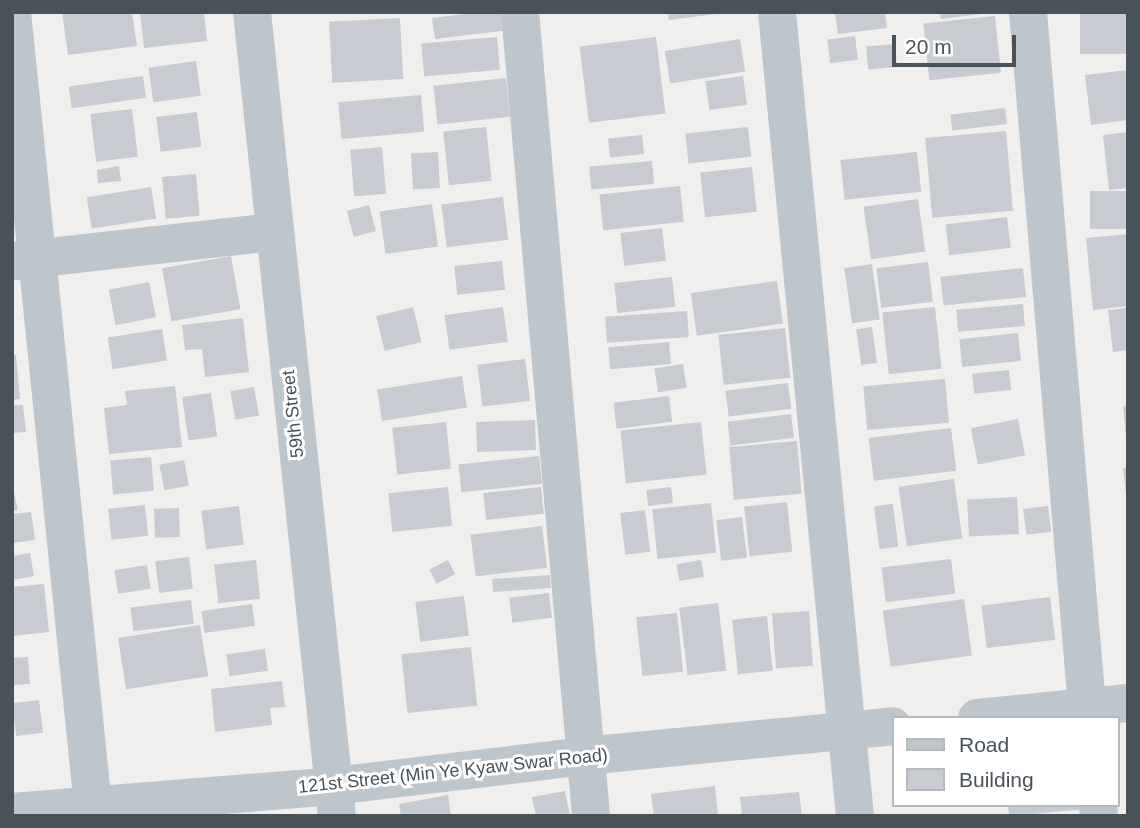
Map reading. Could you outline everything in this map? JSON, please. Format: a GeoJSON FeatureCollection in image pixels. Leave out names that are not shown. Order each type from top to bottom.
{"type":"FeatureCollection","features":[{"type":"Feature","properties":{"kind":"street"},"geometry":{"type":"LineString","coordinates":[[12,12],[25,260],[94,810]]}},
{"type":"Feature","properties":{"kind":"street","name":"59th Street"},"geometry":{"type":"LineString","coordinates":[[252,12],[273,232],[335,801]]}},
{"type":"Feature","properties":{"kind":"street"},"geometry":{"type":"LineString","coordinates":[[520,12],[591,816]]}},
{"type":"Feature","properties":{"kind":"street"},"geometry":{"type":"LineString","coordinates":[[777,12],[855,816]]}},
{"type":"Feature","properties":{"kind":"street"},"geometry":{"type":"LineString","coordinates":[[1028,12],[1088,712]]}},
{"type":"Feature","properties":{"kind":"street"},"geometry":{"type":"LineString","coordinates":[[25,260],[273,232]]}},
{"type":"Feature","properties":{"kind":"street"},"geometry":{"type":"LineString","coordinates":[[1013,716],[1088,712],[1128,703]]}},
{"type":"Feature","properties":{"kind":"street","name":"121st Street (Min Ye Kyaw Swar Road)"},"geometry":{"type":"LineString","coordinates":[[12,812],[335,801],[584,756],[892,726]]}},
{"type":"Feature","properties":{"kind":"building"},"geometry":{"type":"Polygon","coordinates":[[[62,12],[132,12],[137,46],[68,55],[62,12]]]}},
{"type":"Feature","properties":{"kind":"building"},"geometry":{"type":"Polygon","coordinates":[[[140,12],[204,12],[207,41],[144,48],[140,12]]]}},
{"type":"Feature","properties":{"kind":"building"},"geometry":{"type":"Polygon","coordinates":[[[507,12],[509,30],[435,39],[432,18],[507,12]]]}},
{"type":"Feature","properties":{"kind":"building"},"geometry":{"type":"Polygon","coordinates":[[[668,12],[716,12],[716,14],[669,20],[668,12]]]}},
{"type":"Feature","properties":{"kind":"building"},"geometry":{"type":"Polygon","coordinates":[[[835,12],[885,12],[887,28],[838,34],[835,12]]]}},
{"type":"Feature","properties":{"kind":"building"},"geometry":{"type":"Polygon","coordinates":[[[940,12],[981,12],[981,14],[941,19],[940,12]]]}},
{"type":"Feature","properties":{"kind":"building"},"geometry":{"type":"Polygon","coordinates":[[[1080,12],[1128,12],[1128,54],[1080,54],[1080,12]]]}},
{"type":"Feature","properties":{"kind":"building"},"geometry":{"type":"Polygon","coordinates":[[[995,16],[1001,73],[929,80],[923,24],[995,16]]]}},
{"type":"Feature","properties":{"kind":"building"},"geometry":{"type":"Polygon","coordinates":[[[400,18],[403,79],[332,83],[329,22],[400,18]]]}},
{"type":"Feature","properties":{"kind":"building"},"geometry":{"type":"Polygon","coordinates":[[[855,36],[858,60],[830,63],[827,39],[855,36]]]}},
{"type":"Feature","properties":{"kind":"building"},"geometry":{"type":"Polygon","coordinates":[[[497,37],[500,70],[424,76],[421,44],[497,37]]]}},
{"type":"Feature","properties":{"kind":"building"},"geometry":{"type":"Polygon","coordinates":[[[656,37],[665,113],[589,123],[580,46],[656,37]]]}},
{"type":"Feature","properties":{"kind":"building"},"geometry":{"type":"Polygon","coordinates":[[[740,39],[745,72],[670,83],[665,51],[740,39]]]}},
{"type":"Feature","properties":{"kind":"building"},"geometry":{"type":"Polygon","coordinates":[[[895,44],[897,67],[868,69],[866,47],[895,44]]]}},
{"type":"Feature","properties":{"kind":"building"},"geometry":{"type":"Polygon","coordinates":[[[196,61],[201,96],[153,102],[148,68],[196,61]]]}},
{"type":"Feature","properties":{"kind":"building"},"geometry":{"type":"Polygon","coordinates":[[[1128,70],[1128,120],[1091,125],[1085,75],[1128,70]]]}},
{"type":"Feature","properties":{"kind":"building"},"geometry":{"type":"Polygon","coordinates":[[[143,76],[146,98],[72,108],[69,86],[143,76]]]}},
{"type":"Feature","properties":{"kind":"building"},"geometry":{"type":"Polygon","coordinates":[[[743,76],[747,105],[709,110],[705,81],[743,76]]]}},
{"type":"Feature","properties":{"kind":"building"},"geometry":{"type":"Polygon","coordinates":[[[506,78],[510,117],[437,124],[433,86],[506,78]]]}},
{"type":"Feature","properties":{"kind":"building"},"geometry":{"type":"Polygon","coordinates":[[[421,95],[424,132],[342,139],[338,102],[421,95]]]}},
{"type":"Feature","properties":{"kind":"building"},"geometry":{"type":"Polygon","coordinates":[[[1005,108],[1007,124],[952,131],[950,115],[1005,108]]]}},
{"type":"Feature","properties":{"kind":"building"},"geometry":{"type":"Polygon","coordinates":[[[132,109],[138,157],[96,162],[90,114],[132,109]]]}},
{"type":"Feature","properties":{"kind":"building"},"geometry":{"type":"Polygon","coordinates":[[[197,112],[201,147],[161,152],[156,117],[197,112]]]}},
{"type":"Feature","properties":{"kind":"building"},"geometry":{"type":"Polygon","coordinates":[[[486,127],[492,181],[449,185],[443,131],[486,127]]]}},
{"type":"Feature","properties":{"kind":"building"},"geometry":{"type":"Polygon","coordinates":[[[748,127],[751,157],[688,163],[685,134],[748,127]]]}},
{"type":"Feature","properties":{"kind":"building"},"geometry":{"type":"Polygon","coordinates":[[[1006,131],[1013,211],[932,218],[925,138],[1006,131]]]}},
{"type":"Feature","properties":{"kind":"building"},"geometry":{"type":"Polygon","coordinates":[[[1128,132],[1128,188],[1109,190],[1103,135],[1128,132]]]}},
{"type":"Feature","properties":{"kind":"building"},"geometry":{"type":"Polygon","coordinates":[[[642,135],[644,154],[610,157],[608,139],[642,135]]]}},
{"type":"Feature","properties":{"kind":"building"},"geometry":{"type":"Polygon","coordinates":[[[382,147],[386,194],[354,197],[350,150],[382,147]]]}},
{"type":"Feature","properties":{"kind":"building"},"geometry":{"type":"Polygon","coordinates":[[[438,152],[440,188],[413,189],[411,153],[438,152]]]}},
{"type":"Feature","properties":{"kind":"building"},"geometry":{"type":"Polygon","coordinates":[[[917,152],[921,192],[845,200],[840,160],[917,152]]]}},
{"type":"Feature","properties":{"kind":"building"},"geometry":{"type":"Polygon","coordinates":[[[652,161],[654,184],[591,189],[589,166],[652,161]]]}},
{"type":"Feature","properties":{"kind":"building"},"geometry":{"type":"Polygon","coordinates":[[[119,166],[121,181],[98,183],[97,170],[119,166]]]}},
{"type":"Feature","properties":{"kind":"building"},"geometry":{"type":"Polygon","coordinates":[[[752,167],[757,212],[705,217],[700,172],[752,167]]]}},
{"type":"Feature","properties":{"kind":"building"},"geometry":{"type":"Polygon","coordinates":[[[196,174],[200,216],[166,219],[162,177],[196,174]]]}},
{"type":"Feature","properties":{"kind":"building"},"geometry":{"type":"Polygon","coordinates":[[[680,186],[684,222],[603,230],[599,194],[680,186]]]}},
{"type":"Feature","properties":{"kind":"building"},"geometry":{"type":"Polygon","coordinates":[[[151,187],[156,219],[92,229],[87,197],[151,187]]]}},
{"type":"Feature","properties":{"kind":"building"},"geometry":{"type":"Polygon","coordinates":[[[1090,191],[1128,191],[1128,229],[1090,229],[1090,191]]]}},
{"type":"Feature","properties":{"kind":"building"},"geometry":{"type":"Polygon","coordinates":[[[503,197],[508,240],[447,247],[441,205],[503,197]]]}},
{"type":"Feature","properties":{"kind":"building"},"geometry":{"type":"Polygon","coordinates":[[[918,199],[925,251],[871,259],[864,207],[918,199]]]}},
{"type":"Feature","properties":{"kind":"building"},"geometry":{"type":"Polygon","coordinates":[[[432,204],[438,247],[386,254],[380,211],[432,204]]]}},
{"type":"Feature","properties":{"kind":"building"},"geometry":{"type":"Polygon","coordinates":[[[369,205],[376,231],[354,237],[347,211],[369,205]]]}},
{"type":"Feature","properties":{"kind":"building"},"geometry":{"type":"Polygon","coordinates":[[[1007,217],[1011,248],[949,255],[945,225],[1007,217]]]}},
{"type":"Feature","properties":{"kind":"building"},"geometry":{"type":"Polygon","coordinates":[[[662,228],[666,261],[624,266],[620,233],[662,228]]]}},
{"type":"Feature","properties":{"kind":"building"},"geometry":{"type":"Polygon","coordinates":[[[1128,234],[1128,306],[1093,310],[1086,238],[1128,234]]]}},
{"type":"Feature","properties":{"kind":"building"},"geometry":{"type":"Polygon","coordinates":[[[231,256],[240,309],[171,321],[162,268],[231,256]]]}},
{"type":"Feature","properties":{"kind":"building"},"geometry":{"type":"Polygon","coordinates":[[[502,261],[505,290],[457,295],[454,266],[502,261]]]}},
{"type":"Feature","properties":{"kind":"building"},"geometry":{"type":"Polygon","coordinates":[[[928,262],[933,302],[881,308],[876,268],[928,262]]]}},
{"type":"Feature","properties":{"kind":"building"},"geometry":{"type":"Polygon","coordinates":[[[872,264],[880,319],[852,323],[844,268],[872,264]]]}},
{"type":"Feature","properties":{"kind":"building"},"geometry":{"type":"Polygon","coordinates":[[[1023,268],[1026,297],[943,306],[940,277],[1023,268]]]}},
{"type":"Feature","properties":{"kind":"building"},"geometry":{"type":"Polygon","coordinates":[[[672,277],[675,307],[617,313],[614,283],[672,277]]]}},
{"type":"Feature","properties":{"kind":"building"},"geometry":{"type":"Polygon","coordinates":[[[777,281],[783,324],[697,336],[691,293],[777,281]]]}},
{"type":"Feature","properties":{"kind":"building"},"geometry":{"type":"Polygon","coordinates":[[[149,282],[156,317],[116,325],[109,290],[149,282]]]}},
{"type":"Feature","properties":{"kind":"building"},"geometry":{"type":"Polygon","coordinates":[[[1023,304],[1025,326],[958,332],[956,310],[1023,304]]]}},
{"type":"Feature","properties":{"kind":"building"},"geometry":{"type":"Polygon","coordinates":[[[413,307],[422,342],[385,351],[376,316],[413,307]]]}},
{"type":"Feature","properties":{"kind":"building"},"geometry":{"type":"Polygon","coordinates":[[[503,307],[508,342],[449,350],[445,315],[503,307]]]}},
{"type":"Feature","properties":{"kind":"building"},"geometry":{"type":"Polygon","coordinates":[[[935,307],[941,369],[889,374],[882,313],[935,307]]]}},
{"type":"Feature","properties":{"kind":"building"},"geometry":{"type":"Polygon","coordinates":[[[1128,308],[1128,350],[1113,352],[1108,310],[1128,308]]]}},
{"type":"Feature","properties":{"kind":"building"},"geometry":{"type":"Polygon","coordinates":[[[687,311],[689,337],[607,343],[605,317],[687,311]]]}},
{"type":"Feature","properties":{"kind":"building"},"geometry":{"type":"Polygon","coordinates":[[[243,318],[249,372],[205,377],[202,349],[185,350],[182,325],[243,318]]]}},
{"type":"Feature","properties":{"kind":"building"},"geometry":{"type":"Polygon","coordinates":[[[872,327],[877,363],[861,365],[856,329],[872,327]]]}},
{"type":"Feature","properties":{"kind":"building"},"geometry":{"type":"Polygon","coordinates":[[[785,328],[790,378],[724,385],[718,335],[785,328]]]}},
{"type":"Feature","properties":{"kind":"building"},"geometry":{"type":"Polygon","coordinates":[[[162,329],[167,361],[113,369],[108,338],[162,329]]]}},
{"type":"Feature","properties":{"kind":"building"},"geometry":{"type":"Polygon","coordinates":[[[1018,333],[1021,361],[962,367],[959,339],[1018,333]]]}},
{"type":"Feature","properties":{"kind":"building"},"geometry":{"type":"Polygon","coordinates":[[[669,342],[671,364],[610,369],[608,347],[669,342]]]}},
{"type":"Feature","properties":{"kind":"building"},"geometry":{"type":"Polygon","coordinates":[[[12,355],[16,355],[20,399],[12,400],[12,355]]]}},
{"type":"Feature","properties":{"kind":"building"},"geometry":{"type":"Polygon","coordinates":[[[525,359],[530,401],[482,407],[477,365],[525,359]]]}},
{"type":"Feature","properties":{"kind":"building"},"geometry":{"type":"Polygon","coordinates":[[[683,364],[687,388],[658,392],[654,369],[683,364]]]}},
{"type":"Feature","properties":{"kind":"building"},"geometry":{"type":"Polygon","coordinates":[[[1009,370],[1011,390],[974,394],[972,374],[1009,370]]]}},
{"type":"Feature","properties":{"kind":"building"},"geometry":{"type":"Polygon","coordinates":[[[462,376],[467,408],[382,421],[377,389],[462,376]]]}},
{"type":"Feature","properties":{"kind":"building"},"geometry":{"type":"Polygon","coordinates":[[[945,379],[949,423],[867,430],[863,386],[945,379]]]}},
{"type":"Feature","properties":{"kind":"building"},"geometry":{"type":"Polygon","coordinates":[[[788,383],[791,409],[729,416],[725,391],[788,383]]]}},
{"type":"Feature","properties":{"kind":"building"},"geometry":{"type":"Polygon","coordinates":[[[175,386],[182,447],[109,454],[104,408],[127,405],[125,391],[175,386]]]}},
{"type":"Feature","properties":{"kind":"building"},"geometry":{"type":"Polygon","coordinates":[[[254,387],[259,416],[235,420],[230,391],[254,387]]]}},
{"type":"Feature","properties":{"kind":"building"},"geometry":{"type":"Polygon","coordinates":[[[211,393],[217,437],[188,441],[182,397],[211,393]]]}},
{"type":"Feature","properties":{"kind":"building"},"geometry":{"type":"Polygon","coordinates":[[[669,396],[672,422],[617,429],[613,403],[669,396]]]}},
{"type":"Feature","properties":{"kind":"building"},"geometry":{"type":"Polygon","coordinates":[[[12,405],[23,405],[26,432],[12,433],[12,405]]]}},
{"type":"Feature","properties":{"kind":"building"},"geometry":{"type":"Polygon","coordinates":[[[1123,406],[1128,406],[1128,439],[1126,439],[1123,406]]]}},
{"type":"Feature","properties":{"kind":"building"},"geometry":{"type":"Polygon","coordinates":[[[791,414],[794,438],[730,446],[727,422],[791,414]]]}},
{"type":"Feature","properties":{"kind":"building"},"geometry":{"type":"Polygon","coordinates":[[[1018,419],[1025,455],[978,464],[971,428],[1018,419]]]}},
{"type":"Feature","properties":{"kind":"building"},"geometry":{"type":"Polygon","coordinates":[[[535,420],[536,450],[477,452],[476,422],[535,420]]]}},
{"type":"Feature","properties":{"kind":"building"},"geometry":{"type":"Polygon","coordinates":[[[446,422],[451,469],[397,474],[392,428],[446,422]]]}},
{"type":"Feature","properties":{"kind":"building"},"geometry":{"type":"Polygon","coordinates":[[[701,422],[707,475],[626,483],[620,430],[701,422]]]}},
{"type":"Feature","properties":{"kind":"building"},"geometry":{"type":"Polygon","coordinates":[[[951,428],[956,471],[874,481],[869,438],[951,428]]]}},
{"type":"Feature","properties":{"kind":"building"},"geometry":{"type":"Polygon","coordinates":[[[797,441],[802,494],[734,500],[729,447],[797,441]]]}},
{"type":"Feature","properties":{"kind":"building"},"geometry":{"type":"Polygon","coordinates":[[[539,456],[542,484],[461,492],[458,464],[539,456]]]}},
{"type":"Feature","properties":{"kind":"building"},"geometry":{"type":"Polygon","coordinates":[[[151,457],[154,491],[113,494],[110,461],[151,457]]]}},
{"type":"Feature","properties":{"kind":"building"},"geometry":{"type":"Polygon","coordinates":[[[184,460],[189,486],[164,490],[159,465],[184,460]]]}},
{"type":"Feature","properties":{"kind":"building"},"geometry":{"type":"Polygon","coordinates":[[[1123,468],[1128,468],[1126,495],[1123,468]]]}},
{"type":"Feature","properties":{"kind":"building"},"geometry":{"type":"Polygon","coordinates":[[[954,479],[962,538],[907,546],[899,487],[954,479]]]}},
{"type":"Feature","properties":{"kind":"building"},"geometry":{"type":"Polygon","coordinates":[[[448,487],[452,526],[392,532],[388,493],[448,487]]]}},
{"type":"Feature","properties":{"kind":"building"},"geometry":{"type":"Polygon","coordinates":[[[541,487],[544,514],[486,520],[483,493],[541,487]]]}},
{"type":"Feature","properties":{"kind":"building"},"geometry":{"type":"Polygon","coordinates":[[[671,487],[673,503],[648,506],[646,490],[671,487]]]}},
{"type":"Feature","properties":{"kind":"building"},"geometry":{"type":"Polygon","coordinates":[[[12,489],[18,510],[12,511],[12,489]]]}},
{"type":"Feature","properties":{"kind":"building"},"geometry":{"type":"Polygon","coordinates":[[[1017,497],[1019,534],[969,537],[967,500],[1017,497]]]}},
{"type":"Feature","properties":{"kind":"building"},"geometry":{"type":"Polygon","coordinates":[[[787,502],[792,552],[749,556],[744,506],[787,502]]]}},
{"type":"Feature","properties":{"kind":"building"},"geometry":{"type":"Polygon","coordinates":[[[711,503],[716,553],[658,559],[652,509],[711,503]]]}},
{"type":"Feature","properties":{"kind":"building"},"geometry":{"type":"Polygon","coordinates":[[[893,504],[898,547],[879,549],[874,506],[893,504]]]}},
{"type":"Feature","properties":{"kind":"building"},"geometry":{"type":"Polygon","coordinates":[[[145,505],[148,536],[111,540],[108,509],[145,505]]]}},
{"type":"Feature","properties":{"kind":"building"},"geometry":{"type":"Polygon","coordinates":[[[239,506],[244,545],[206,549],[201,511],[239,506]]]}},
{"type":"Feature","properties":{"kind":"building"},"geometry":{"type":"Polygon","coordinates":[[[1048,506],[1051,532],[1026,535],[1023,509],[1048,506]]]}},
{"type":"Feature","properties":{"kind":"building"},"geometry":{"type":"Polygon","coordinates":[[[179,508],[180,537],[155,538],[154,509],[179,508]]]}},
{"type":"Feature","properties":{"kind":"building"},"geometry":{"type":"Polygon","coordinates":[[[645,510],[650,552],[625,555],[620,513],[645,510]]]}},
{"type":"Feature","properties":{"kind":"building"},"geometry":{"type":"Polygon","coordinates":[[[31,512],[35,540],[12,543],[12,514],[31,512]]]}},
{"type":"Feature","properties":{"kind":"building"},"geometry":{"type":"Polygon","coordinates":[[[742,517],[747,558],[721,561],[716,520],[742,517]]]}},
{"type":"Feature","properties":{"kind":"building"},"geometry":{"type":"Polygon","coordinates":[[[542,526],[547,568],[476,576],[471,535],[542,526]]]}},
{"type":"Feature","properties":{"kind":"building"},"geometry":{"type":"Polygon","coordinates":[[[30,553],[34,576],[12,580],[12,556],[30,553]]]}},
{"type":"Feature","properties":{"kind":"building"},"geometry":{"type":"Polygon","coordinates":[[[189,557],[193,589],[159,593],[155,561],[189,557]]]}},
{"type":"Feature","properties":{"kind":"building"},"geometry":{"type":"Polygon","coordinates":[[[951,559],[955,594],[886,602],[882,568],[951,559]]]}},
{"type":"Feature","properties":{"kind":"building"},"geometry":{"type":"Polygon","coordinates":[[[256,560],[260,599],[218,603],[214,564],[256,560]]]}},
{"type":"Feature","properties":{"kind":"building"},"geometry":{"type":"Polygon","coordinates":[[[448,560],[455,574],[437,584],[429,570],[448,560]]]}},
{"type":"Feature","properties":{"kind":"building"},"geometry":{"type":"Polygon","coordinates":[[[701,560],[704,577],[679,581],[676,564],[701,560]]]}},
{"type":"Feature","properties":{"kind":"building"},"geometry":{"type":"Polygon","coordinates":[[[147,565],[151,589],[118,594],[114,570],[147,565]]]}},
{"type":"Feature","properties":{"kind":"building"},"geometry":{"type":"Polygon","coordinates":[[[550,575],[551,588],[493,592],[492,579],[550,575]]]}},
{"type":"Feature","properties":{"kind":"building"},"geometry":{"type":"Polygon","coordinates":[[[44,584],[49,632],[12,636],[12,587],[44,584]]]}},
{"type":"Feature","properties":{"kind":"building"},"geometry":{"type":"Polygon","coordinates":[[[549,593],[552,618],[512,623],[509,598],[549,593]]]}},
{"type":"Feature","properties":{"kind":"building"},"geometry":{"type":"Polygon","coordinates":[[[464,596],[469,636],[420,642],[415,602],[464,596]]]}},
{"type":"Feature","properties":{"kind":"building"},"geometry":{"type":"Polygon","coordinates":[[[1050,597],[1055,640],[987,648],[982,605],[1050,597]]]}},
{"type":"Feature","properties":{"kind":"building"},"geometry":{"type":"Polygon","coordinates":[[[964,599],[972,655],[891,667],[883,610],[964,599]]]}},
{"type":"Feature","properties":{"kind":"building"},"geometry":{"type":"Polygon","coordinates":[[[191,600],[194,624],[133,631],[130,607],[191,600]]]}},
{"type":"Feature","properties":{"kind":"building"},"geometry":{"type":"Polygon","coordinates":[[[718,603],[726,670],[688,675],[679,608],[718,603]]]}},
{"type":"Feature","properties":{"kind":"building"},"geometry":{"type":"Polygon","coordinates":[[[252,604],[255,626],[205,633],[201,611],[252,604]]]}},
{"type":"Feature","properties":{"kind":"building"},"geometry":{"type":"Polygon","coordinates":[[[809,611],[813,666],[776,668],[772,614],[809,611]]]}},
{"type":"Feature","properties":{"kind":"building"},"geometry":{"type":"Polygon","coordinates":[[[677,613],[683,672],[642,676],[636,617],[677,613]]]}},
{"type":"Feature","properties":{"kind":"building"},"geometry":{"type":"Polygon","coordinates":[[[767,616],[773,671],[738,674],[732,620],[767,616]]]}},
{"type":"Feature","properties":{"kind":"building"},"geometry":{"type":"Polygon","coordinates":[[[200,625],[208,676],[126,689],[118,638],[200,625]]]}},
{"type":"Feature","properties":{"kind":"building"},"geometry":{"type":"Polygon","coordinates":[[[471,647],[477,706],[408,713],[401,654],[471,647]]]}},
{"type":"Feature","properties":{"kind":"building"},"geometry":{"type":"Polygon","coordinates":[[[265,649],[268,671],[229,676],[226,654],[265,649]]]}},
{"type":"Feature","properties":{"kind":"building"},"geometry":{"type":"Polygon","coordinates":[[[28,657],[30,684],[14,685],[12,658],[28,657]]]}},
{"type":"Feature","properties":{"kind":"building"},"geometry":{"type":"Polygon","coordinates":[[[282,681],[285,707],[270,708],[272,725],[215,732],[211,689],[282,681]]]}},
{"type":"Feature","properties":{"kind":"building"},"geometry":{"type":"Polygon","coordinates":[[[39,700],[43,733],[16,736],[12,703],[39,700]]]}},
{"type":"Feature","properties":{"kind":"building"},"geometry":{"type":"Polygon","coordinates":[[[715,786],[718,816],[654,816],[651,794],[715,786]]]}},
{"type":"Feature","properties":{"kind":"building"},"geometry":{"type":"Polygon","coordinates":[[[565,791],[570,816],[536,816],[532,797],[565,791]]]}},
{"type":"Feature","properties":{"kind":"building"},"geometry":{"type":"Polygon","coordinates":[[[799,792],[802,816],[742,816],[740,797],[799,792]]]}},
{"type":"Feature","properties":{"kind":"building"},"geometry":{"type":"Polygon","coordinates":[[[448,795],[451,816],[401,816],[399,804],[448,795]]]}},
{"type":"Feature","properties":{"kind":"building"},"geometry":{"type":"Polygon","coordinates":[[[1008,807],[1088,807],[1088,809],[1009,816],[1008,807]]]}}]}
